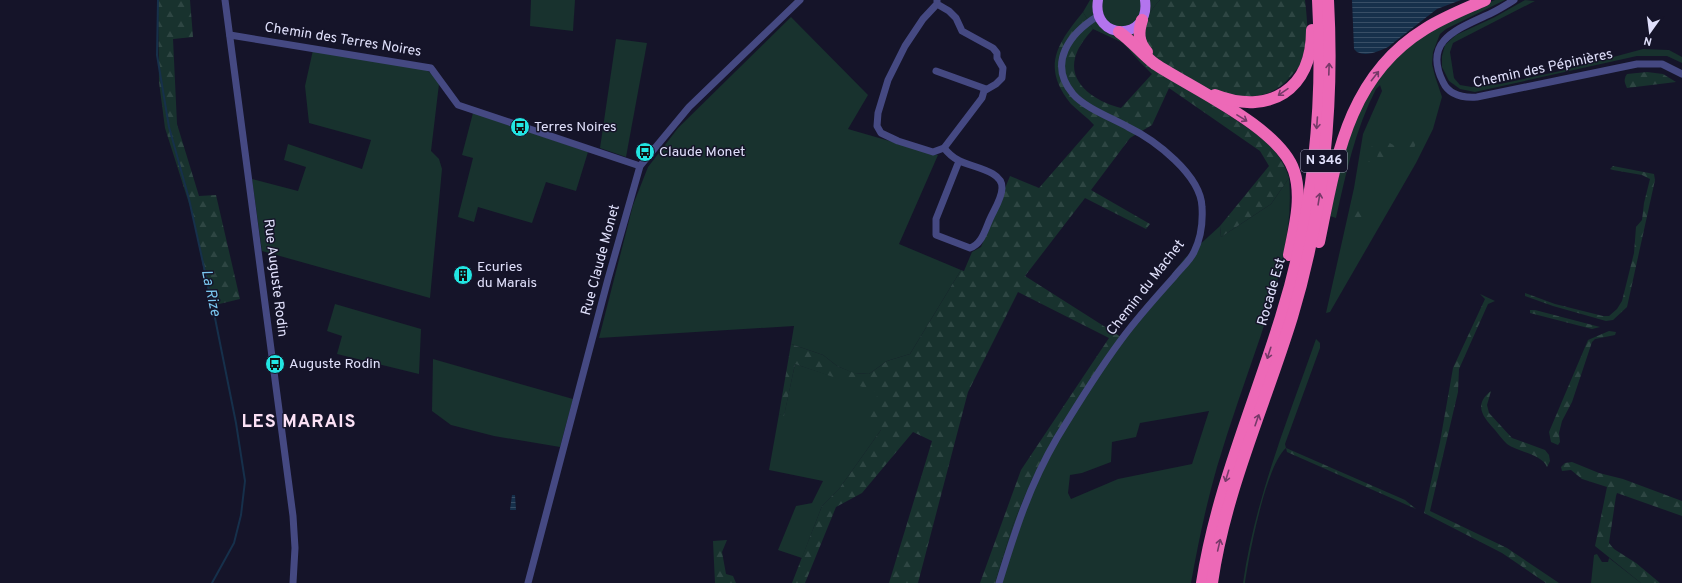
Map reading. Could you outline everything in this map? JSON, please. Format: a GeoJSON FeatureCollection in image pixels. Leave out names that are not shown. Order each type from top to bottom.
{"type":"FeatureCollection","features":[{"type":"Feature","properties":{"kind":"highway"},"geometry":{"type":"LineString","coordinates":[[1142,20],[1139,29],[1139,39],[1142,46],[1151,55],[1213,94],[1239,102],[1260,102],[1281,95],[1300,76],[1311,49],[1313,8],[1318,0]]}},
{"type":"Feature","properties":{"kind":"highway","name":"Rocade Est"},"geometry":{"type":"LineString","coordinates":[[1202,583],[1214,520],[1227,475],[1286,317],[1302,234],[1315,148],[1320,62],[1318,0]]}},
{"type":"Feature","properties":{"kind":"highway","name":"Rocade Est"},"geometry":{"type":"LineString","coordinates":[[1212,583],[1219,545],[1237,478],[1311,239],[1323,166],[1330,64],[1328,0]]}},
{"type":"Feature","properties":{"kind":"highway"},"geometry":{"type":"LineString","coordinates":[[1119,32],[1146,57],[1260,129],[1274,140],[1291,162],[1298,186],[1298,201],[1293,238],[1280,300],[1286,317],[1299,310],[1312,269],[1343,136],[1360,98],[1380,69],[1411,38],[1438,21],[1485,0]]}},
{"type":"Feature","properties":{"kind":"main road"},"geometry":{"type":"LineString","coordinates":[[1098,0],[1098,16],[1106,27],[1119,32],[1132,29],[1142,20],[1145,3],[1154,0]]}},
{"type":"Feature","properties":{"kind":"street","name":"Rue Auguste Rodin"},"geometry":{"type":"LineString","coordinates":[[225,0],[293,516],[295,548],[293,583]]}},
{"type":"Feature","properties":{"kind":"street","name":"Rue Claude Monet"},"geometry":{"type":"LineString","coordinates":[[528,583],[640,166],[689,107],[800,0]]}},
{"type":"Feature","properties":{"kind":"street","name":"Chemin des Pépinières"},"geometry":{"type":"LineString","coordinates":[[1514,0],[1490,14],[1453,31],[1441,42],[1437,56],[1438,71],[1443,84],[1450,91],[1462,96],[1477,97],[1637,64],[1662,64],[1682,74]]}},
{"type":"Feature","properties":{"kind":"street"},"geometry":{"type":"LineString","coordinates":[[937,2],[956,18],[962,31],[992,48],[997,53],[997,58],[1003,68],[1002,78],[996,84],[986,89],[982,98],[944,148],[933,152],[898,141],[881,133],[877,126],[878,113],[888,80],[912,35],[937,2]]}},
{"type":"Feature","properties":{"kind":"street","name":"Chemin du Machet"},"geometry":{"type":"LineString","coordinates":[[999,583],[1020,513],[1034,481],[1057,439],[1121,340],[1193,254],[1202,226],[1202,205],[1196,186],[1187,171],[1169,155],[1131,128],[1096,110],[1074,95],[1066,82],[1062,72],[1062,59],[1066,45],[1076,32],[1098,16]]}},
{"type":"Feature","properties":{"kind":"street","name":"Chemin des Terres Noires"},"geometry":{"type":"LineString","coordinates":[[230,35],[431,68],[458,105],[640,166]]}},
{"type":"Feature","properties":{"kind":"street"},"geometry":{"type":"LineString","coordinates":[[936,71],[986,89]]}},
{"type":"Feature","properties":{"kind":"street"},"geometry":{"type":"LineString","coordinates":[[944,148],[950,156],[959,161],[973,165],[992,174],[999,179],[1002,187],[1000,197],[979,243],[970,248],[936,234],[936,219],[959,161]]}},
{"type":"Feature","properties":{"kind":"green space"},"geometry":{"type":"Polygon","coordinates":[[[158,0],[190,0],[193,37],[173,39],[177,124],[199,196],[216,195],[240,299],[211,306],[193,216],[165,128],[159,82],[158,0]]]}},
{"type":"Feature","properties":{"kind":"green space"},"geometry":{"type":"Polygon","coordinates":[[[531,0],[575,0],[573,31],[530,26],[531,0]]]}},
{"type":"Feature","properties":{"kind":"green space"},"geometry":{"type":"Polygon","coordinates":[[[1090,0],[1160,0],[1146,21],[1139,61],[1123,43],[1093,29],[1083,12],[1090,0]]]}},
{"type":"Feature","properties":{"kind":"green space"},"geometry":{"type":"Polygon","coordinates":[[[1160,0],[1305,0],[1307,48],[1301,65],[1281,86],[1273,91],[1257,96],[1247,97],[1227,94],[1218,108],[1260,137],[1270,146],[1278,155],[1289,178],[1271,204],[1221,237],[1220,226],[1269,166],[1260,151],[1169,88],[1152,125],[1130,138],[1091,190],[1150,224],[1146,229],[1085,198],[1025,276],[1121,337],[1032,479],[1013,524],[995,583],[980,583],[1021,470],[1109,338],[1018,292],[968,392],[918,583],[889,583],[932,441],[913,432],[862,493],[836,507],[805,583],[792,583],[822,506],[839,489],[881,430],[860,416],[880,393],[795,364],[784,416],[779,414],[791,344],[823,355],[837,366],[854,373],[869,374],[887,361],[910,354],[961,270],[964,271],[972,252],[981,247],[1010,176],[1039,188],[1094,125],[1071,104],[1062,91],[1057,79],[1055,67],[1056,56],[1066,35],[1083,12],[1093,29],[1082,43],[1076,54],[1074,68],[1076,77],[1081,85],[1095,97],[1113,106],[1121,108],[1152,74],[1139,61],[1146,21],[1160,0]]]}},
{"type":"Feature","properties":{"kind":"green space"},"geometry":{"type":"Polygon","coordinates":[[[1495,0],[1505,0],[1446,29],[1440,34],[1433,52],[1432,64],[1442,97],[1433,129],[1416,163],[1330,312],[1326,313],[1354,188],[1363,134],[1382,91],[1380,85],[1376,89],[1362,120],[1348,168],[1336,218],[1330,216],[1337,186],[1352,130],[1363,106],[1376,83],[1393,62],[1415,42],[1442,24],[1495,0]]]}},
{"type":"Feature","properties":{"kind":"green space"},"geometry":{"type":"Polygon","coordinates":[[[1525,0],[1535,1],[1453,43],[1450,52],[1454,78],[1460,85],[1472,87],[1500,84],[1565,70],[1643,49],[1669,50],[1682,57],[1682,63],[1667,56],[1637,56],[1475,92],[1460,89],[1449,81],[1442,67],[1442,56],[1445,45],[1456,35],[1495,17],[1525,0]]]}},
{"type":"Feature","properties":{"kind":"green space"},"geometry":{"type":"Polygon","coordinates":[[[791,17],[868,95],[848,129],[938,155],[899,244],[961,270],[910,354],[887,361],[869,374],[853,373],[837,366],[823,355],[791,344],[794,326],[599,338],[633,205],[648,167],[678,128],[791,17]]]}},
{"type":"Feature","properties":{"kind":"green space"},"geometry":{"type":"Polygon","coordinates":[[[616,39],[647,43],[626,157],[600,148],[616,39]]]}},
{"type":"Feature","properties":{"kind":"green space"},"geometry":{"type":"Polygon","coordinates":[[[313,50],[424,68],[433,75],[439,84],[431,151],[439,159],[442,169],[430,298],[262,251],[252,179],[298,191],[306,167],[284,160],[288,144],[362,169],[371,140],[309,123],[305,86],[313,50]]]}},
{"type":"Feature","properties":{"kind":"green space"},"geometry":{"type":"Polygon","coordinates":[[[1647,72],[1663,74],[1676,82],[1627,88],[1625,80],[1627,74],[1647,72]]]}},
{"type":"Feature","properties":{"kind":"green space"},"geometry":{"type":"Polygon","coordinates":[[[473,113],[588,152],[576,191],[546,182],[532,223],[478,207],[474,222],[458,217],[473,158],[462,155],[473,113]]]}},
{"type":"Feature","properties":{"kind":"green space"},"geometry":{"type":"Polygon","coordinates":[[[1415,136],[1417,141],[1414,148],[1408,153],[1406,152],[1408,143],[1415,136]]]}},
{"type":"Feature","properties":{"kind":"green space"},"geometry":{"type":"Polygon","coordinates":[[[1388,142],[1395,146],[1394,151],[1382,159],[1377,158],[1378,153],[1384,143],[1388,142]]]}},
{"type":"Feature","properties":{"kind":"green space"},"geometry":{"type":"Polygon","coordinates":[[[1374,145],[1375,147],[1372,153],[1372,162],[1367,162],[1367,150],[1374,145]]]}},
{"type":"Feature","properties":{"kind":"green space"},"geometry":{"type":"Polygon","coordinates":[[[1613,166],[1654,174],[1655,180],[1627,307],[1613,320],[1606,321],[1553,306],[1525,296],[1525,293],[1555,304],[1603,316],[1609,316],[1617,309],[1622,301],[1634,253],[1636,227],[1642,220],[1644,203],[1650,179],[1642,175],[1610,169],[1613,166]]]}},
{"type":"Feature","properties":{"kind":"green space"},"geometry":{"type":"Polygon","coordinates":[[[1289,178],[1289,218],[1283,257],[1261,335],[1217,467],[1202,525],[1191,583],[995,583],[1013,524],[1032,479],[1121,337],[1185,258],[1220,226],[1221,237],[1271,204],[1289,178]],[[1209,411],[1140,423],[1136,437],[1112,442],[1111,462],[1082,473],[1070,475],[1068,493],[1071,499],[1118,479],[1192,464],[1209,411]]]}},
{"type":"Feature","properties":{"kind":"green space"},"geometry":{"type":"Polygon","coordinates":[[[1359,210],[1365,211],[1367,217],[1360,228],[1355,229],[1352,225],[1355,213],[1359,210]]]}},
{"type":"Feature","properties":{"kind":"green space"},"geometry":{"type":"Polygon","coordinates":[[[1480,294],[1495,301],[1488,304],[1459,369],[1458,392],[1430,511],[1507,548],[1559,583],[1546,583],[1502,553],[1424,513],[1440,442],[1453,368],[1485,299],[1480,294]]]}},
{"type":"Feature","properties":{"kind":"green space"},"geometry":{"type":"Polygon","coordinates":[[[335,304],[421,329],[419,374],[337,354],[342,336],[327,331],[335,304]]]}},
{"type":"Feature","properties":{"kind":"green space"},"geometry":{"type":"Polygon","coordinates":[[[1530,310],[1600,327],[1592,329],[1530,313],[1530,310]]]}},
{"type":"Feature","properties":{"kind":"green space"},"geometry":{"type":"Polygon","coordinates":[[[1609,331],[1616,332],[1615,335],[1595,339],[1592,342],[1572,402],[1562,421],[1559,433],[1560,442],[1558,445],[1551,442],[1549,432],[1588,340],[1609,331]]]}},
{"type":"Feature","properties":{"kind":"green space"},"geometry":{"type":"Polygon","coordinates":[[[1316,339],[1320,343],[1320,348],[1285,444],[1286,448],[1272,472],[1265,491],[1254,532],[1245,583],[1243,583],[1248,552],[1264,490],[1316,339]]]}},
{"type":"Feature","properties":{"kind":"green space"},"geometry":{"type":"Polygon","coordinates":[[[433,359],[573,399],[560,447],[494,436],[451,425],[432,411],[433,359]]]}},
{"type":"Feature","properties":{"kind":"green space"},"geometry":{"type":"Polygon","coordinates":[[[795,364],[881,392],[881,430],[839,489],[822,506],[802,558],[778,550],[796,506],[812,503],[823,481],[769,470],[779,414],[784,415],[795,364]]]}},
{"type":"Feature","properties":{"kind":"green space"},"geometry":{"type":"Polygon","coordinates":[[[1491,391],[1487,405],[1489,413],[1512,438],[1545,450],[1549,455],[1550,461],[1547,467],[1535,456],[1507,444],[1484,416],[1481,406],[1482,401],[1491,391]]]}},
{"type":"Feature","properties":{"kind":"green space"},"geometry":{"type":"Polygon","coordinates":[[[1286,448],[1405,500],[1416,509],[1287,452],[1286,448]]]}},
{"type":"Feature","properties":{"kind":"green space"},"geometry":{"type":"Polygon","coordinates":[[[1572,462],[1599,473],[1623,479],[1682,501],[1682,516],[1617,493],[1616,496],[1609,543],[1614,549],[1636,563],[1660,583],[1641,583],[1595,546],[1607,487],[1582,479],[1571,470],[1562,471],[1561,467],[1565,463],[1572,462]]]}},
{"type":"Feature","properties":{"kind":"green space"},"geometry":{"type":"Polygon","coordinates":[[[727,540],[722,552],[726,574],[733,576],[736,583],[715,583],[713,541],[727,540]]]}},
{"type":"Feature","properties":{"kind":"green space"},"geometry":{"type":"Polygon","coordinates":[[[1597,554],[1602,562],[1608,562],[1609,558],[1641,583],[1591,583],[1594,555],[1597,554]]]}},
{"type":"Feature","properties":{"kind":"water"},"geometry":{"type":"Polygon","coordinates":[[[1352,0],[1461,0],[1437,9],[1388,47],[1373,53],[1365,54],[1357,52],[1354,49],[1352,0]]]}},
{"type":"Feature","properties":{"kind":"water"},"geometry":{"type":"Polygon","coordinates":[[[512,495],[515,495],[516,510],[510,510],[512,495]]]}},
{"type":"Feature","properties":{"kind":"waterway","name":"La Rize"},"geometry":{"type":"LineString","coordinates":[[158,0],[157,55],[169,127],[189,199],[214,313],[236,423],[245,481],[241,515],[234,543],[212,583]]}},
{"type":"Feature","properties":{"kind":"place","name":"Terres Noires"},"geometry":{"type":"Point","coordinates":[520,127]}},
{"type":"Feature","properties":{"kind":"place","name":"Claude Monet"},"geometry":{"type":"Point","coordinates":[645,152]}},
{"type":"Feature","properties":{"kind":"place","name":"Ecuries du Marais"},"geometry":{"type":"Point","coordinates":[463,275]}},
{"type":"Feature","properties":{"kind":"place","name":"Auguste Rodin"},"geometry":{"type":"Point","coordinates":[275,364]}},
{"type":"Feature","properties":{"kind":"district","name":"LES MARAIS"},"geometry":{"type":"Point","coordinates":[299,422]}}]}
